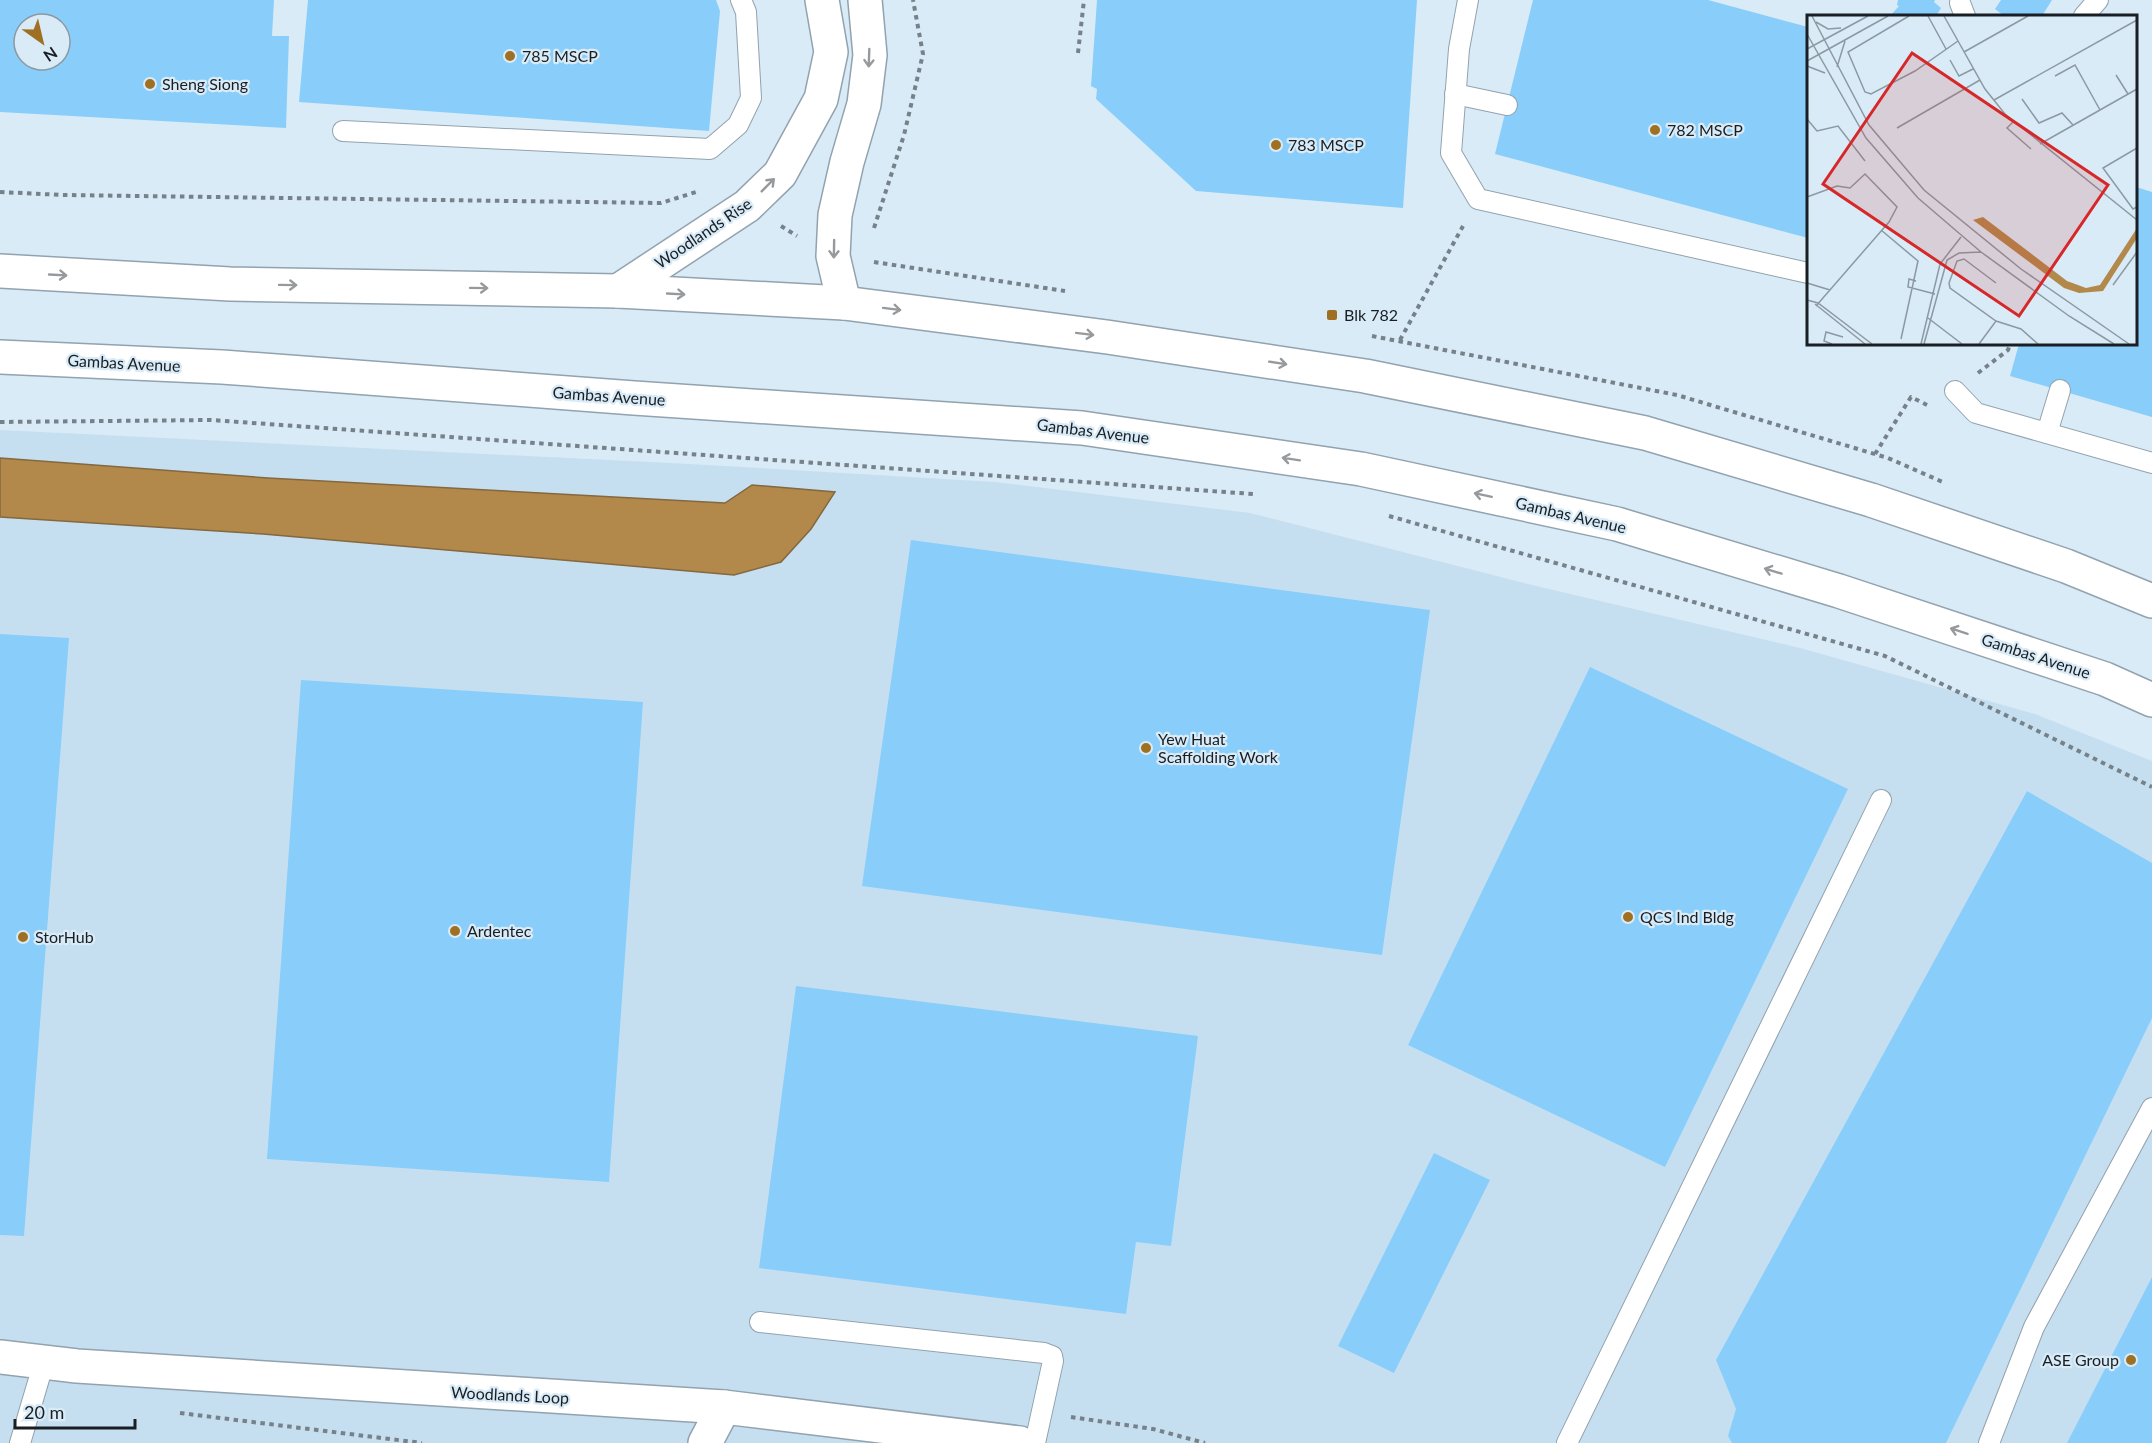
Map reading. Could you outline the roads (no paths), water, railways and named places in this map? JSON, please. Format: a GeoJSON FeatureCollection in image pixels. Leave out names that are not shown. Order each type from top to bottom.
{"type":"FeatureCollection","features":[{"type":"Feature","properties":{"kind":"main road","name":"Woodlands Rise"},"geometry":{"type":"LineString","coordinates":[[618,291],[747,206],[780,174],[821,99],[831,52],[822,0]]}},
{"type":"Feature","properties":{"kind":"main road"},"geometry":{"type":"LineString","coordinates":[[844,303],[833,256],[835,215],[847,162],[864,105],[870,55],[865,0]]}},
{"type":"Feature","properties":{"kind":"main road"},"geometry":{"type":"LineString","coordinates":[[0,271],[230,284],[618,291],[844,303],[1107,337],[1378,380],[1645,433],[1871,500],[2066,566],[2152,601]]}},
{"type":"Feature","properties":{"kind":"main road","name":"Gambas Avenue"},"geometry":{"type":"LineString","coordinates":[[0,357],[222,368],[1082,428],[1361,469],[1617,524],[1839,591],[2061,664],[2105,679],[2152,700]]}},
{"type":"Feature","properties":{"kind":"main road","name":"Woodlands Loop"},"geometry":{"type":"LineString","coordinates":[[0,1357],[77,1366],[724,1407],[1020,1443]]}},
{"type":"Feature","properties":{"kind":"main road"},"geometry":{"type":"LineString","coordinates":[[705,1443],[724,1407]]}},
{"type":"Feature","properties":{"kind":"lane"},"geometry":{"type":"LineString","coordinates":[[343,131],[710,149],[738,125],[751,98],[746,12],[741,0]]}},
{"type":"Feature","properties":{"kind":"lane"},"geometry":{"type":"LineString","coordinates":[[1468,0],[1459,48],[1451,153],[1478,199],[1807,273]]}},
{"type":"Feature","properties":{"kind":"lane"},"geometry":{"type":"LineString","coordinates":[[2085,15],[2098,0]]}},
{"type":"Feature","properties":{"kind":"lane"},"geometry":{"type":"LineString","coordinates":[[1455,94],[1507,105]]}},
{"type":"Feature","properties":{"kind":"lane"},"geometry":{"type":"LineString","coordinates":[[2047,433],[2060,390]]}},
{"type":"Feature","properties":{"kind":"lane"},"geometry":{"type":"LineString","coordinates":[[1955,391],[1976,413],[2152,463]]}},
{"type":"Feature","properties":{"kind":"lane"},"geometry":{"type":"LineString","coordinates":[[1568,1443],[1881,800]]}},
{"type":"Feature","properties":{"kind":"lane"},"geometry":{"type":"LineString","coordinates":[[1989,1443],[2034,1327],[2152,1108]]}},
{"type":"Feature","properties":{"kind":"lane"},"geometry":{"type":"LineString","coordinates":[[760,1322],[1044,1353],[1052,1356],[1053,1361],[1035,1443]]}},
{"type":"Feature","properties":{"kind":"lane"},"geometry":{"type":"LineString","coordinates":[[20,1443],[44,1362]]}},
{"type":"Feature","properties":{"kind":"place","name":"785 MSCP"},"geometry":{"type":"Point","coordinates":[510,56]}},
{"type":"Feature","properties":{"kind":"place","name":"Sheng Siong"},"geometry":{"type":"Point","coordinates":[150,84]}},
{"type":"Feature","properties":{"kind":"place","name":"782 MSCP"},"geometry":{"type":"Point","coordinates":[1655,130]}},
{"type":"Feature","properties":{"kind":"place","name":"783 MSCP"},"geometry":{"type":"Point","coordinates":[1276,145]}},
{"type":"Feature","properties":{"kind":"place","name":"Blk 782"},"geometry":{"type":"Point","coordinates":[1332,315]}},
{"type":"Feature","properties":{"kind":"place","name":"Yew Huat Scaffolding Work"},"geometry":{"type":"Point","coordinates":[1146,748]}},
{"type":"Feature","properties":{"kind":"place","name":"QCS Ind Bldg"},"geometry":{"type":"Point","coordinates":[1628,917]}},
{"type":"Feature","properties":{"kind":"place","name":"Ardentec"},"geometry":{"type":"Point","coordinates":[455,931]}},
{"type":"Feature","properties":{"kind":"place","name":"StorHub"},"geometry":{"type":"Point","coordinates":[23,937]}},
{"type":"Feature","properties":{"kind":"place","name":"ASE Group"},"geometry":{"type":"Point","coordinates":[2131,1360]}}]}
